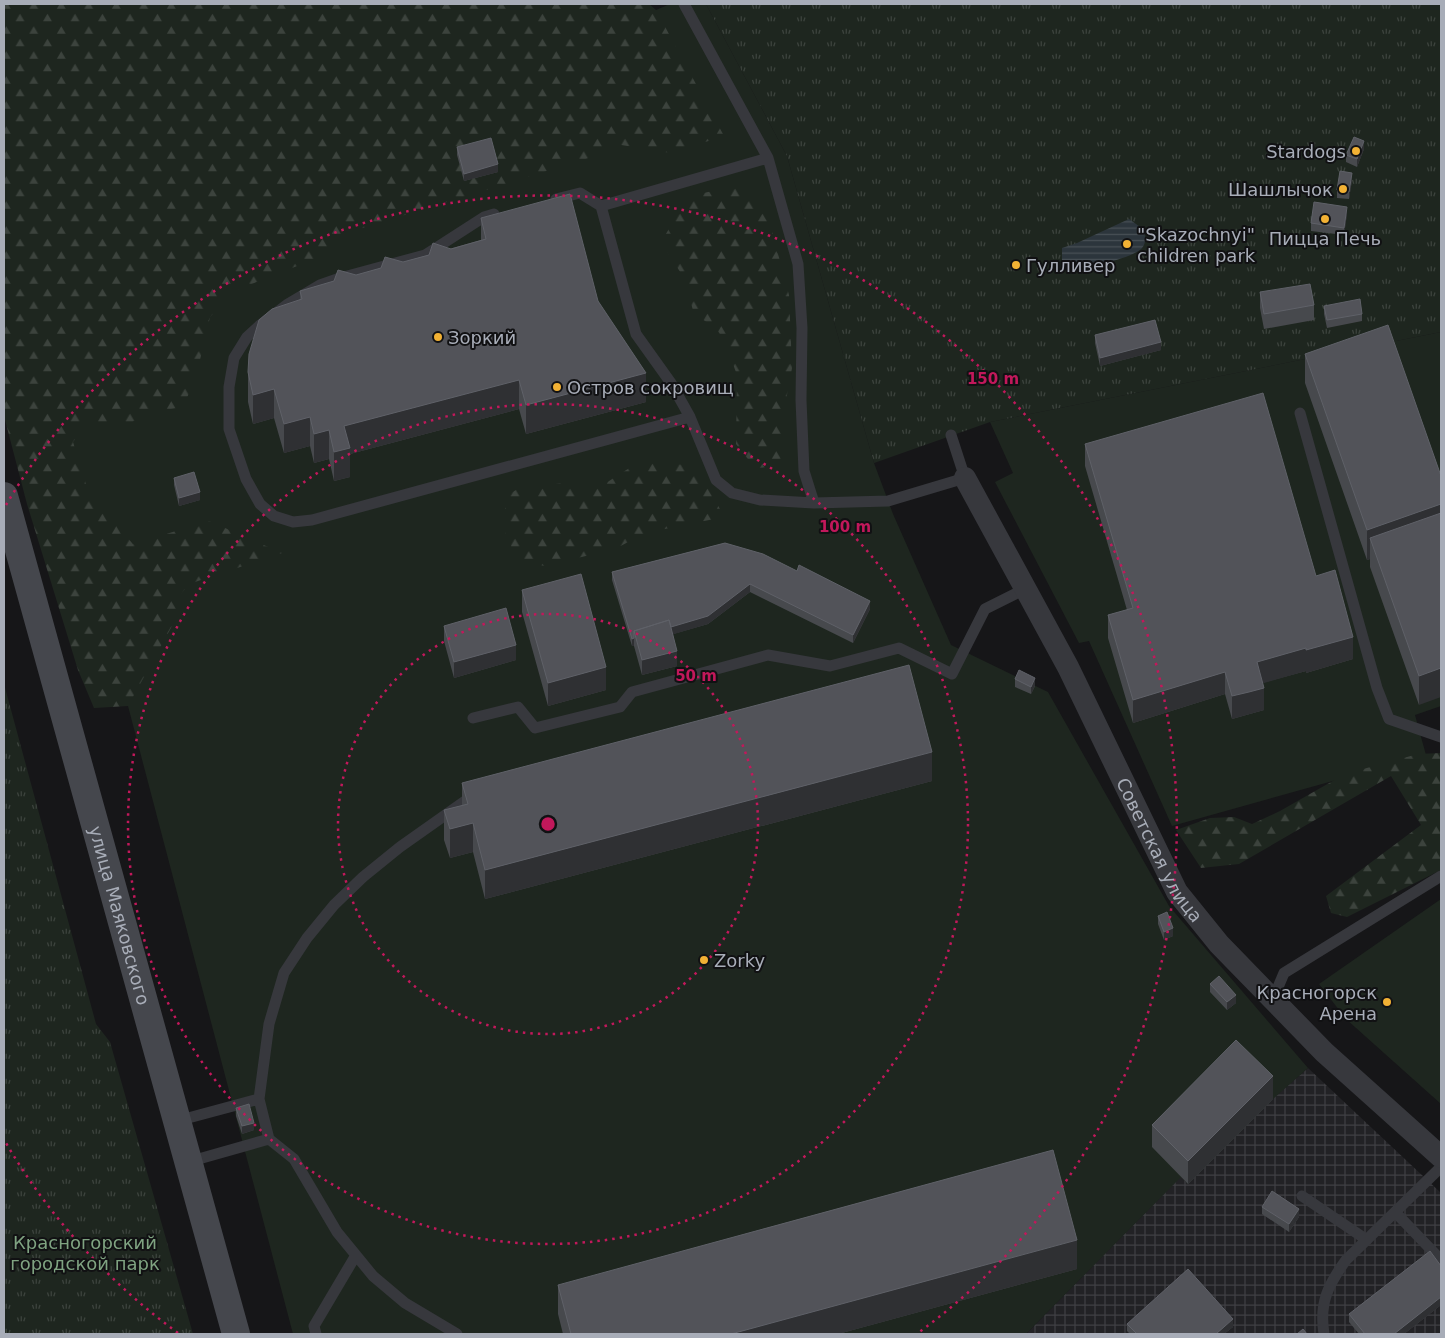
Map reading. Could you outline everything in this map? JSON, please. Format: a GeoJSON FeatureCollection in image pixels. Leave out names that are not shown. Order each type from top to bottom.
{"type":"FeatureCollection","features":[{"type":"Feature","properties":{"kind":"street","name":"Советская улица"},"geometry":{"type":"LineString","coordinates":[[965,478],[1068,666],[1177,892],[1219,944],[1324,1052],[1441,1157]]}},
{"type":"Feature","properties":{"kind":"street","name":"улица Маяковского"},"geometry":{"type":"LineString","coordinates":[[4,496],[236,1334]]}},
{"type":"Feature","properties":{"kind":"lane"},"geometry":{"type":"LineString","coordinates":[[684,4],[768,158],[798,264],[802,328],[801,400],[804,471],[814,503]]}},
{"type":"Feature","properties":{"kind":"lane"},"geometry":{"type":"LineString","coordinates":[[601,206],[768,158]]}},
{"type":"Feature","properties":{"kind":"lane"},"geometry":{"type":"LineString","coordinates":[[542,202],[580,193],[601,206],[636,334],[671,382],[690,416],[716,480],[732,493],[760,500],[814,503],[888,501],[965,478],[951,435]]}},
{"type":"Feature","properties":{"kind":"lane"},"geometry":{"type":"LineString","coordinates":[[504,212],[484,217],[425,255],[320,285],[288,304],[259,326],[247,338],[234,358],[229,386],[230,429],[246,479],[260,504],[274,516],[293,522],[312,520],[690,416]]}},
{"type":"Feature","properties":{"kind":"lane"},"geometry":{"type":"LineString","coordinates":[[1300,413],[1374,678],[1389,719],[1441,737]]}},
{"type":"Feature","properties":{"kind":"lane"},"geometry":{"type":"LineString","coordinates":[[473,718],[518,707],[535,728],[620,707],[632,692],[768,655],[830,666],[899,648],[952,674],[985,609],[1025,589]]}},
{"type":"Feature","properties":{"kind":"lane"},"geometry":{"type":"LineString","coordinates":[[457,1334],[405,1303],[373,1276],[337,1232],[294,1159],[269,1139],[259,1099],[262,1066],[271,1016],[284,973],[307,938],[334,905],[363,877],[400,847],[482,788]]}},
{"type":"Feature","properties":{"kind":"lane"},"geometry":{"type":"LineString","coordinates":[[1273,999],[1284,973],[1441,876]]}},
{"type":"Feature","properties":{"kind":"lane"},"geometry":{"type":"LineString","coordinates":[[177,1121],[259,1099]]}},
{"type":"Feature","properties":{"kind":"lane"},"geometry":{"type":"LineString","coordinates":[[188,1162],[269,1139]]}},
{"type":"Feature","properties":{"kind":"lane"},"geometry":{"type":"LineString","coordinates":[[1324,1334],[1322,1319],[1325,1297],[1333,1278],[1346,1260],[1441,1167]]}},
{"type":"Feature","properties":{"kind":"lane"},"geometry":{"type":"LineString","coordinates":[[1302,1196],[1368,1240]]}},
{"type":"Feature","properties":{"kind":"lane"},"geometry":{"type":"LineString","coordinates":[[1396,1212],[1441,1260]]}},
{"type":"Feature","properties":{"kind":"lane"},"geometry":{"type":"LineString","coordinates":[[316,1334],[314,1326],[356,1255]]}},
{"type":"Feature","properties":{"kind":"shaded area"},"geometry":{"type":"Polygon","coordinates":[[[1129,219],[1143,229],[1145,243],[1137,252],[1108,262],[1077,269],[1070,269],[1062,262],[1062,248],[1129,219]]]}},
{"type":"Feature","properties":{"kind":"shaded area"},"geometry":{"type":"Polygon","coordinates":[[[1308,1068],[1441,1193],[1441,1334],[1026,1334],[1181,1176],[1308,1068]]]}},
{"type":"Feature","properties":{"kind":"green space"},"geometry":{"type":"Polygon","coordinates":[[[4,4],[649,4],[656,10],[724,136],[671,153],[609,143],[592,157],[353,231],[320,257],[239,289],[224,301],[210,317],[196,377],[183,407],[147,413],[129,424],[87,423],[73,442],[86,484],[92,498],[133,544],[209,521],[282,553],[189,584],[180,595],[172,626],[128,706],[94,708],[78,670],[27,504],[4,416],[4,4]]]}},
{"type":"Feature","properties":{"kind":"green space","name":"Zorky"},"geometry":{"type":"Polygon","coordinates":[[[670,4],[706,4],[787,156],[874,463],[893,514],[951,645],[1048,692],[1169,906],[1308,1068],[1273,1099],[1188,1184],[1181,1177],[1026,1334],[293,1334],[128,706],[6,211],[656,10],[670,4]]]}},
{"type":"Feature","properties":{"kind":"green space","name":"\"Skazochnyi\" children park"},"geometry":{"type":"Polygon","coordinates":[[[706,4],[1441,4],[1441,332],[990,422],[874,463],[787,156],[706,4]]]}},
{"type":"Feature","properties":{"kind":"green space"},"geometry":{"type":"Polygon","coordinates":[[[737,186],[764,201],[789,295],[792,368],[784,411],[784,456],[770,467],[755,468],[736,444],[737,375],[725,342],[716,328],[694,314],[684,278],[661,242],[689,196],[737,186]]]}},
{"type":"Feature","properties":{"kind":"green space"},"geometry":{"type":"Polygon","coordinates":[[[1441,332],[1441,706],[1415,715],[1426,755],[1172,826],[1089,641],[1079,643],[995,482],[1013,473],[990,422],[1441,332]]]}},
{"type":"Feature","properties":{"kind":"green space"},"geometry":{"type":"Polygon","coordinates":[[[645,458],[683,465],[709,488],[724,517],[645,533],[615,549],[544,566],[516,558],[505,532],[505,497],[519,488],[565,483],[595,490],[645,458]]]}},
{"type":"Feature","properties":{"kind":"green space","name":"Красногорский городской парк"},"geometry":{"type":"Polygon","coordinates":[[[4,684],[96,1024],[110,1042],[193,1334],[4,1334],[4,684]]]}},
{"type":"Feature","properties":{"kind":"green space"},"geometry":{"type":"Polygon","coordinates":[[[1441,753],[1441,870],[1347,917],[1331,913],[1326,896],[1421,825],[1391,776],[1239,864],[1201,868],[1176,830],[1210,818],[1234,817],[1252,824],[1280,811],[1345,774],[1418,754],[1441,753]]]}},
{"type":"Feature","properties":{"kind":"green space","name":"Красногорск Арена"},"geometry":{"type":"Polygon","coordinates":[[[1441,899],[1441,1104],[1346,1019],[1319,984],[1441,899]]]}},
{"type":"Feature","properties":{"kind":"building"},"geometry":{"type":"Polygon","coordinates":[[[1354,137],[1364,141],[1357,159],[1346,155],[1354,137]]]}},
{"type":"Feature","properties":{"kind":"building"},"geometry":{"type":"Polygon","coordinates":[[[491,138],[498,164],[464,174],[457,147],[491,138]]]}},
{"type":"Feature","properties":{"kind":"building"},"geometry":{"type":"Polygon","coordinates":[[[1340,171],[1352,173],[1349,192],[1337,190],[1340,171]]]}},
{"type":"Feature","properties":{"kind":"building"},"geometry":{"type":"Polygon","coordinates":[[[570,194],[598,301],[646,373],[526,405],[519,380],[344,426],[350,448],[334,452],[329,430],[314,434],[310,417],[284,424],[274,389],[253,395],[248,372],[249,354],[259,320],[272,309],[302,299],[300,291],[334,281],[338,270],[356,275],[381,268],[385,257],[403,262],[429,255],[433,243],[451,249],[486,239],[481,218],[570,194]]]}},
{"type":"Feature","properties":{"kind":"building"},"geometry":{"type":"Polygon","coordinates":[[[1314,202],[1347,207],[1344,228],[1311,223],[1314,202]]]}},
{"type":"Feature","properties":{"kind":"building"},"geometry":{"type":"Polygon","coordinates":[[[1310,284],[1314,305],[1264,314],[1260,292],[1310,284]]]}},
{"type":"Feature","properties":{"kind":"building"},"geometry":{"type":"Polygon","coordinates":[[[1360,299],[1362,314],[1327,320],[1324,306],[1360,299]]]}},
{"type":"Feature","properties":{"kind":"building"},"geometry":{"type":"Polygon","coordinates":[[[1155,320],[1161,342],[1100,358],[1095,335],[1155,320]]]}},
{"type":"Feature","properties":{"kind":"building"},"geometry":{"type":"Polygon","coordinates":[[[1388,325],[1441,476],[1441,504],[1367,530],[1305,354],[1388,325]]]}},
{"type":"Feature","properties":{"kind":"building"},"geometry":{"type":"Polygon","coordinates":[[[1263,393],[1316,576],[1335,570],[1353,637],[1257,662],[1264,688],[1232,696],[1225,672],[1133,700],[1108,615],[1133,608],[1085,444],[1263,393]]]}},
{"type":"Feature","properties":{"kind":"building"},"geometry":{"type":"Polygon","coordinates":[[[194,472],[200,492],[179,498],[174,478],[194,472]]]}},
{"type":"Feature","properties":{"kind":"building"},"geometry":{"type":"Polygon","coordinates":[[[1441,513],[1441,668],[1419,676],[1370,538],[1441,513]]]}},
{"type":"Feature","properties":{"kind":"building"},"geometry":{"type":"Polygon","coordinates":[[[725,543],[763,554],[797,571],[799,565],[870,601],[853,635],[750,584],[708,616],[671,627],[669,620],[634,631],[634,638],[632,639],[612,572],[725,543]]]}},
{"type":"Feature","properties":{"kind":"building"},"geometry":{"type":"Polygon","coordinates":[[[581,574],[606,667],[548,683],[522,590],[581,574]]]}},
{"type":"Feature","properties":{"kind":"building"},"geometry":{"type":"Polygon","coordinates":[[[506,608],[516,645],[454,662],[444,626],[506,608]]]}},
{"type":"Feature","properties":{"kind":"building"},"geometry":{"type":"Polygon","coordinates":[[[669,620],[677,651],[642,660],[634,631],[669,620]]]}},
{"type":"Feature","properties":{"kind":"building"},"geometry":{"type":"Polygon","coordinates":[[[909,665],[932,752],[485,870],[473,823],[450,829],[444,810],[468,804],[462,783],[909,665]]]}},
{"type":"Feature","properties":{"kind":"building"},"geometry":{"type":"Polygon","coordinates":[[[1019,670],[1035,678],[1031,687],[1015,679],[1019,670]]]}},
{"type":"Feature","properties":{"kind":"building"},"geometry":{"type":"Polygon","coordinates":[[[1167,912],[1173,928],[1164,932],[1158,916],[1167,912]]]}},
{"type":"Feature","properties":{"kind":"building"},"geometry":{"type":"Polygon","coordinates":[[[1219,976],[1236,995],[1227,1002],[1210,984],[1219,976]]]}},
{"type":"Feature","properties":{"kind":"building"},"geometry":{"type":"Polygon","coordinates":[[[1236,1040],[1273,1076],[1188,1161],[1152,1125],[1236,1040]]]}},
{"type":"Feature","properties":{"kind":"building"},"geometry":{"type":"Polygon","coordinates":[[[249,1104],[254,1123],[242,1126],[236,1108],[249,1104]]]}},
{"type":"Feature","properties":{"kind":"building"},"geometry":{"type":"Polygon","coordinates":[[[1053,1150],[1077,1240],[731,1334],[571,1334],[558,1285],[1053,1150]]]}},
{"type":"Feature","properties":{"kind":"building"},"geometry":{"type":"Polygon","coordinates":[[[1272,1191],[1299,1209],[1289,1224],[1262,1207],[1272,1191]]]}},
{"type":"Feature","properties":{"kind":"building"},"geometry":{"type":"Polygon","coordinates":[[[1430,1251],[1441,1266],[1441,1297],[1394,1334],[1365,1334],[1349,1314],[1430,1251]]]}},
{"type":"Feature","properties":{"kind":"building"},"geometry":{"type":"Polygon","coordinates":[[[1188,1269],[1233,1319],[1216,1334],[1137,1334],[1127,1324],[1188,1269]]]}},
{"type":"Feature","properties":{"kind":"building"},"geometry":{"type":"Polygon","coordinates":[[[1303,1329],[1307,1334],[1297,1334],[1303,1329]]]}},
{"type":"Feature","properties":{"kind":"place","name":"Stardogs"},"geometry":{"type":"Point","coordinates":[1356,151]}},
{"type":"Feature","properties":{"kind":"place","name":"Шашлычок"},"geometry":{"type":"Point","coordinates":[1343,189]}},
{"type":"Feature","properties":{"kind":"place","name":"Пицца Печь"},"geometry":{"type":"Point","coordinates":[1325,219]}},
{"type":"Feature","properties":{"kind":"place","name":"\"Skazochnyi\" children park"},"geometry":{"type":"Point","coordinates":[1127,244]}},
{"type":"Feature","properties":{"kind":"place","name":"Гулливер"},"geometry":{"type":"Point","coordinates":[1016,265]}},
{"type":"Feature","properties":{"kind":"place","name":"Зоркий"},"geometry":{"type":"Point","coordinates":[438,337]}},
{"type":"Feature","properties":{"kind":"place","name":"Остров сокровищ"},"geometry":{"type":"Point","coordinates":[557,387]}},
{"type":"Feature","properties":{"kind":"place","name":"Zorky"},"geometry":{"type":"Point","coordinates":[704,960]}},
{"type":"Feature","properties":{"kind":"place","name":"Красногорск Арена"},"geometry":{"type":"Point","coordinates":[1387,1002]}}]}
